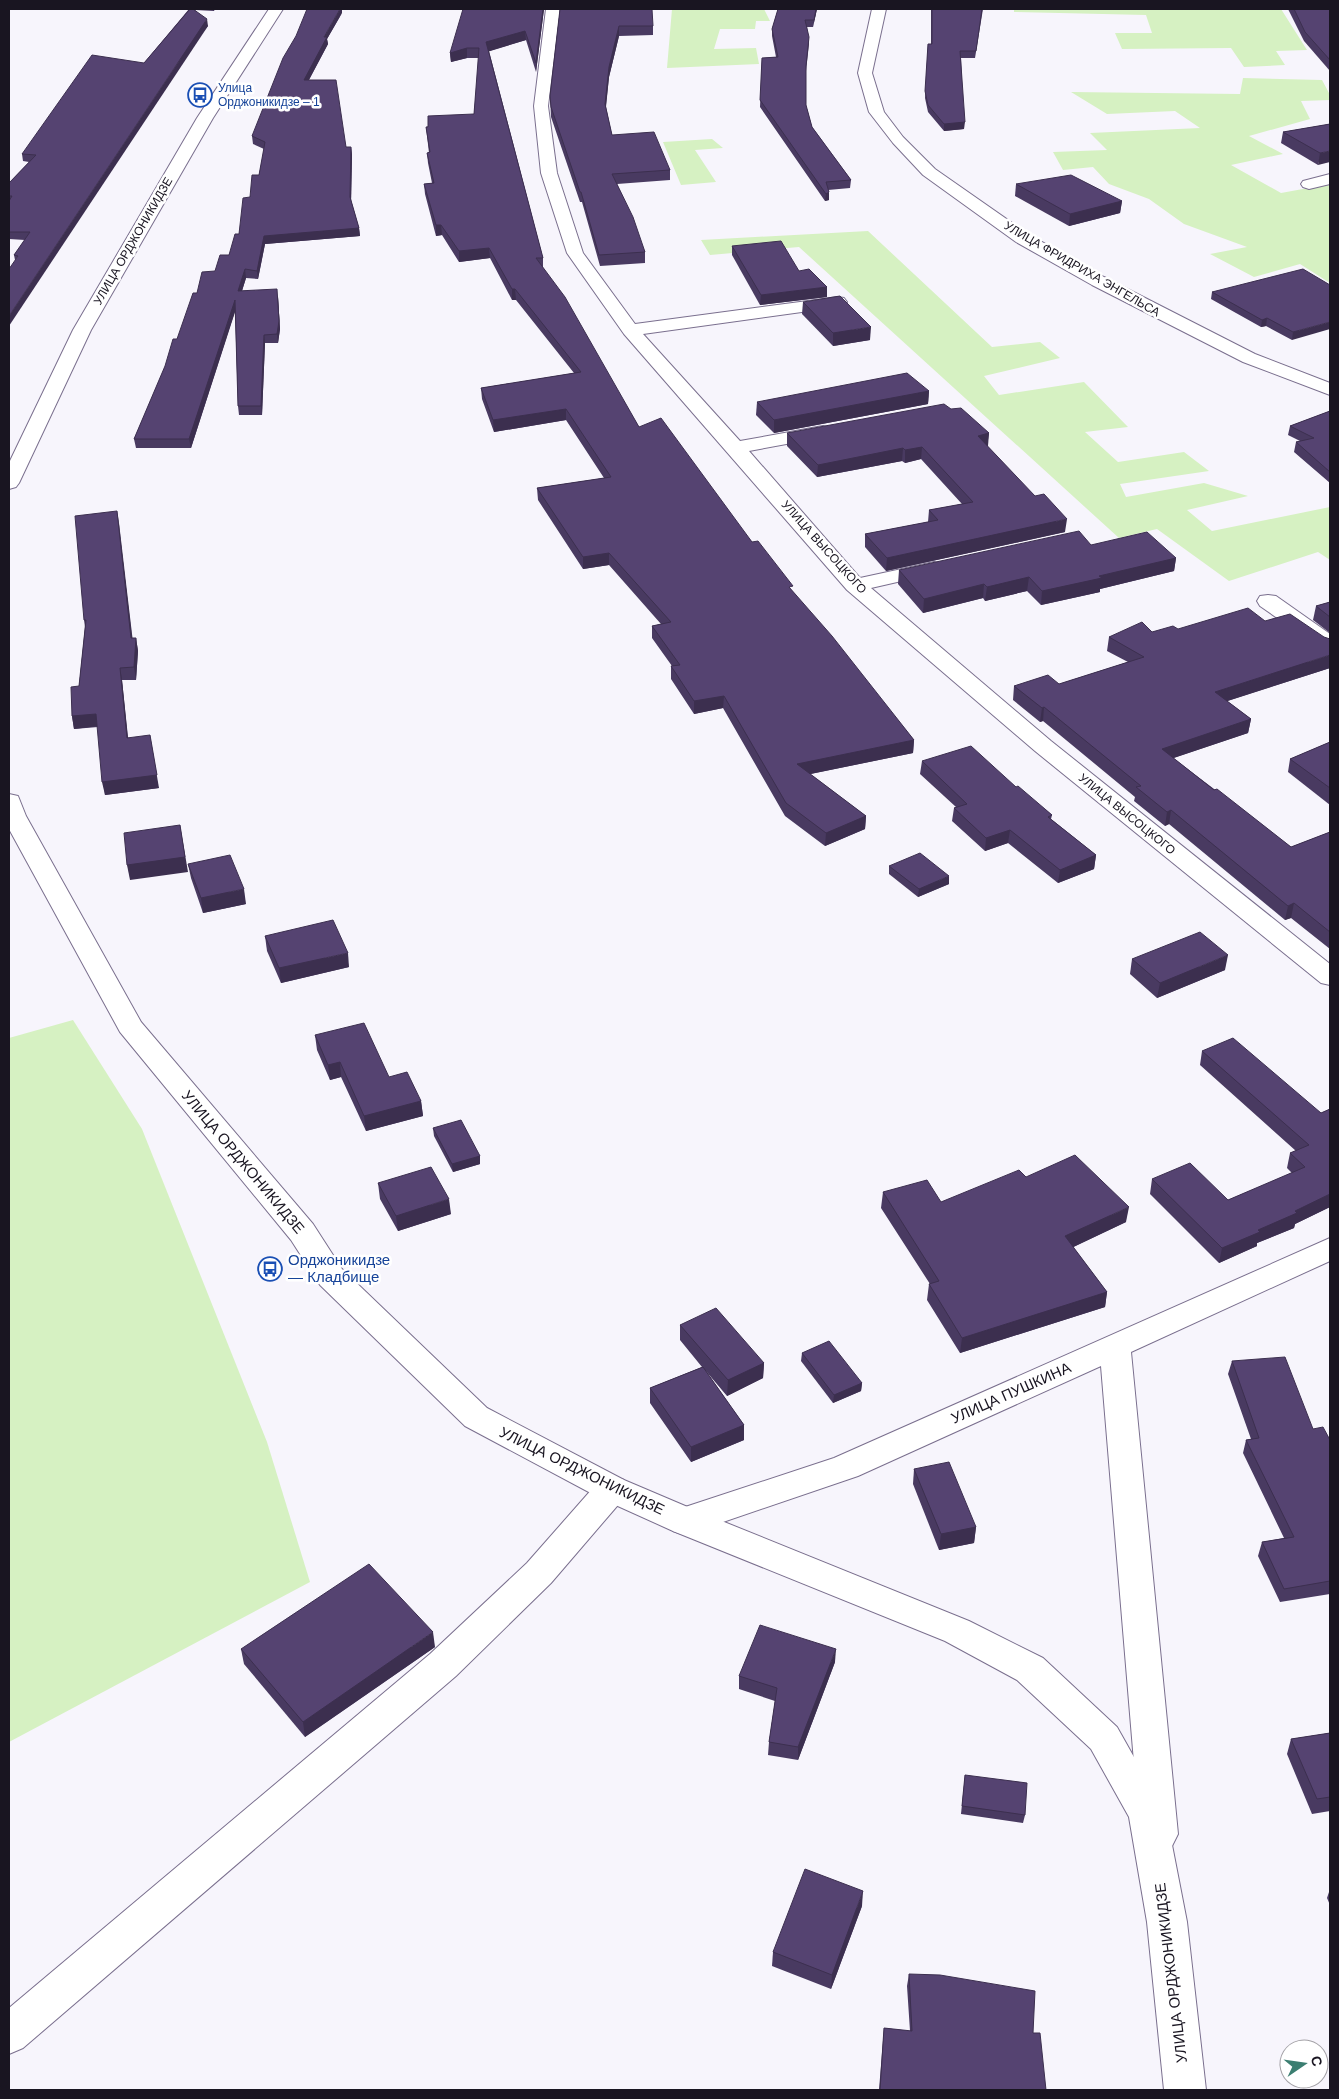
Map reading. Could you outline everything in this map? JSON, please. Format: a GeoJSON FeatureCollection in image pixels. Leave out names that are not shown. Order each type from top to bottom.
{"type":"FeatureCollection","features":[{"type":"Feature","properties":{"kind":"street","name":"УЛИЦА ОРДЖОНИКИДЗЕ"},"geometry":{"type":"LineString","coordinates":[[9,483],[82,330],[205,118],[276,9]]}},
{"type":"Feature","properties":{"kind":"street","name":"УЛИЦА ВЫСОЦКОГО"},"geometry":{"type":"LineString","coordinates":[[553,9],[541,106],[549,173],[575,253],[630,330],[855,585],[1043,746],[1330,977]]}},
{"type":"Feature","properties":{"kind":"street","name":"УЛИЦА ФРИДРИХА ЭНГЕЛЬСА"},"geometry":{"type":"LineString","coordinates":[[879,9],[865,73],[877,112],[898,140],[929,172],[1022,238],[1098,281],[1249,358],[1330,389]]}},
{"type":"Feature","properties":{"kind":"street"},"geometry":{"type":"LineString","coordinates":[[1310,184],[1330,179]]}},
{"type":"Feature","properties":{"kind":"street"},"geometry":{"type":"LineString","coordinates":[[630,330],[838,302]]}},
{"type":"Feature","properties":{"kind":"street"},"geometry":{"type":"LineString","coordinates":[[736,448],[841,428]]}},
{"type":"Feature","properties":{"kind":"street"},"geometry":{"type":"LineString","coordinates":[[855,585],[950,565]]}},
{"type":"Feature","properties":{"kind":"street"},"geometry":{"type":"LineString","coordinates":[[1268,601],[1330,644]]}},
{"type":"Feature","properties":{"kind":"street","name":"УЛИЦА ОРДЖОНИКИДЗЕ"},"geometry":{"type":"LineString","coordinates":[[9,801],[14,816],[130,1026],[302,1232],[332,1277],[476,1417],[612,1489],[685,1521],[957,1631],[1030,1669],[1104,1738],[1147,1814],[1167,1922],[1184,2090]]}},
{"type":"Feature","properties":{"kind":"street","name":"УЛИЦА ПУШКИНА"},"geometry":{"type":"LineString","coordinates":[[685,1521],[846,1467],[1330,1249]]}},
{"type":"Feature","properties":{"kind":"street"},"geometry":{"type":"LineString","coordinates":[[1115,1346],[1167,1922]]}},
{"type":"Feature","properties":{"kind":"street"},"geometry":{"type":"LineString","coordinates":[[9,2034],[443,1665],[538,1573],[612,1489]]}},
{"type":"Feature","properties":{"kind":"green space"},"geometry":{"type":"Polygon","coordinates":[[[672,9],[764,9],[770,21],[756,21],[755,29],[720,29],[714,49],[756,48],[759,64],[667,68],[672,9]]]}},
{"type":"Feature","properties":{"kind":"green space"},"geometry":{"type":"Polygon","coordinates":[[[1014,9],[1281,9],[1307,50],[1276,51],[1285,65],[1244,67],[1231,48],[1122,49],[1115,33],[1152,33],[1146,15],[1014,12],[1014,9]]]}},
{"type":"Feature","properties":{"kind":"green space"},"geometry":{"type":"Polygon","coordinates":[[[1243,78],[1322,80],[1330,95],[1330,100],[1301,101],[1310,119],[1249,136],[1283,154],[1231,165],[1281,193],[1330,184],[1330,283],[1300,264],[1254,277],[1210,254],[1247,247],[1184,224],[1149,199],[1109,184],[1093,167],[1063,170],[1053,152],[1107,150],[1090,133],[1200,128],[1175,111],[1107,114],[1071,92],[1240,94],[1243,78]]]}},
{"type":"Feature","properties":{"kind":"green space"},"geometry":{"type":"Polygon","coordinates":[[[712,139],[723,148],[695,150],[716,182],[681,185],[663,142],[712,139]]]}},
{"type":"Feature","properties":{"kind":"green space"},"geometry":{"type":"Polygon","coordinates":[[[868,231],[992,347],[1040,342],[1060,358],[984,376],[999,395],[1084,382],[1128,427],[1085,432],[1118,462],[1184,452],[1209,471],[1120,484],[1126,497],[1204,483],[1248,496],[1187,510],[1212,531],[1330,507],[1330,560],[1318,552],[1229,581],[1157,529],[1119,538],[799,247],[710,255],[701,240],[868,231]]]}},
{"type":"Feature","properties":{"kind":"green space"},"geometry":{"type":"Polygon","coordinates":[[[73,1020],[142,1129],[267,1442],[310,1582],[9,1742],[9,1038],[73,1020]]]}},
{"type":"Feature","properties":{"kind":"building"},"geometry":{"type":"Polygon","coordinates":[[[190,9],[193,9],[207,19],[9,316],[9,269],[18,256],[14,255],[30,232],[9,232],[9,201],[12,196],[9,196],[9,183],[36,155],[22,154],[92,55],[144,63],[190,9]]]}},
{"type":"Feature","properties":{"kind":"building"},"geometry":{"type":"Polygon","coordinates":[[[307,9],[340,9],[324,37],[327,37],[304,80],[336,80],[346,147],[351,147],[350,197],[359,228],[264,236],[257,271],[245,269],[238,291],[277,289],[279,321],[277,334],[264,335],[261,406],[238,406],[235,300],[189,439],[134,439],[165,366],[173,339],[177,339],[193,293],[197,293],[202,272],[215,271],[220,255],[229,255],[235,234],[239,234],[243,198],[250,197],[252,175],[259,175],[265,142],[252,136],[283,58],[296,36],[307,9]]]}},
{"type":"Feature","properties":{"kind":"building"},"geometry":{"type":"Polygon","coordinates":[[[463,9],[543,9],[536,63],[525,31],[486,42],[543,258],[536,258],[565,297],[639,427],[661,418],[752,542],[758,541],[793,586],[789,587],[832,636],[914,740],[797,764],[866,816],[826,833],[786,803],[724,696],[694,701],[671,666],[680,665],[652,626],[671,622],[609,553],[583,557],[537,488],[611,477],[566,409],[493,420],[481,388],[581,372],[515,289],[512,289],[489,248],[459,251],[441,225],[436,225],[424,184],[434,183],[427,153],[430,152],[426,127],[428,127],[428,116],[474,114],[479,48],[467,48],[450,53],[463,9]]]}},
{"type":"Feature","properties":{"kind":"building"},"geometry":{"type":"Polygon","coordinates":[[[560,9],[652,9],[653,26],[619,26],[609,67],[605,104],[612,135],[654,132],[670,170],[612,174],[633,217],[645,252],[599,255],[581,192],[551,107],[550,96],[560,9]]]}},
{"type":"Feature","properties":{"kind":"building"},"geometry":{"type":"Polygon","coordinates":[[[778,9],[816,9],[814,20],[805,20],[809,37],[806,66],[806,105],[812,127],[851,180],[826,182],[829,192],[826,194],[760,100],[762,58],[778,57],[772,29],[778,9]]]}},
{"type":"Feature","properties":{"kind":"building"},"geometry":{"type":"Polygon","coordinates":[[[932,9],[982,9],[976,51],[960,51],[965,122],[944,124],[928,105],[925,91],[928,44],[932,44],[932,9]]]}},
{"type":"Feature","properties":{"kind":"building"},"geometry":{"type":"Polygon","coordinates":[[[1294,9],[1330,9],[1330,60],[1305,32],[1294,9]]]}},
{"type":"Feature","properties":{"kind":"building"},"geometry":{"type":"Polygon","coordinates":[[[1330,124],[1330,151],[1320,153],[1283,132],[1330,124]]]}},
{"type":"Feature","properties":{"kind":"building"},"geometry":{"type":"Polygon","coordinates":[[[1071,175],[1122,201],[1070,214],[1016,184],[1071,175]]]}},
{"type":"Feature","properties":{"kind":"building"},"geometry":{"type":"Polygon","coordinates":[[[781,241],[799,271],[809,269],[827,287],[761,295],[732,246],[781,241]]]}},
{"type":"Feature","properties":{"kind":"building"},"geometry":{"type":"Polygon","coordinates":[[[1303,269],[1330,285],[1330,322],[1293,332],[1267,318],[1262,320],[1212,292],[1303,269]]]}},
{"type":"Feature","properties":{"kind":"building"},"geometry":{"type":"Polygon","coordinates":[[[840,296],[871,327],[833,333],[803,302],[840,296]]]}},
{"type":"Feature","properties":{"kind":"building"},"geometry":{"type":"Polygon","coordinates":[[[907,373],[929,391],[774,420],[757,402],[907,373]]]}},
{"type":"Feature","properties":{"kind":"building"},"geometry":{"type":"Polygon","coordinates":[[[944,404],[951,409],[961,408],[989,433],[978,436],[1035,496],[1044,494],[1067,519],[887,558],[865,534],[938,520],[929,510],[973,502],[922,447],[905,450],[903,448],[818,465],[787,433],[944,404]]]}},
{"type":"Feature","properties":{"kind":"building"},"geometry":{"type":"Polygon","coordinates":[[[1330,411],[1330,472],[1296,442],[1314,438],[1290,426],[1330,411]]]}},
{"type":"Feature","properties":{"kind":"building"},"geometry":{"type":"Polygon","coordinates":[[[117,511],[131,638],[136,638],[134,667],[120,668],[127,738],[150,735],[157,775],[102,782],[96,714],[72,716],[71,687],[79,686],[86,620],[84,620],[75,516],[117,511]]]}},
{"type":"Feature","properties":{"kind":"building"},"geometry":{"type":"Polygon","coordinates":[[[1079,531],[1091,545],[1147,532],[1176,558],[1099,576],[1102,578],[1042,591],[1029,577],[987,587],[984,584],[924,599],[899,570],[1079,531]]]}},
{"type":"Feature","properties":{"kind":"building"},"geometry":{"type":"Polygon","coordinates":[[[1330,602],[1330,617],[1316,606],[1330,602]]]}},
{"type":"Feature","properties":{"kind":"building"},"geometry":{"type":"Polygon","coordinates":[[[1248,608],[1265,621],[1290,614],[1330,639],[1330,655],[1215,692],[1251,719],[1162,749],[1291,847],[1330,832],[1330,932],[1294,903],[1288,906],[1171,810],[1167,812],[1136,787],[1141,786],[1044,707],[1042,708],[1014,686],[1048,675],[1059,684],[1144,657],[1109,637],[1142,622],[1152,632],[1173,626],[1178,629],[1248,608]]]}},
{"type":"Feature","properties":{"kind":"building"},"geometry":{"type":"Polygon","coordinates":[[[1330,742],[1330,788],[1290,759],[1330,742]]]}},
{"type":"Feature","properties":{"kind":"building"},"geometry":{"type":"Polygon","coordinates":[[[971,746],[1016,787],[1018,786],[1052,815],[1048,817],[1096,855],[1060,870],[1010,830],[986,838],[954,808],[967,804],[922,761],[971,746]]]}},
{"type":"Feature","properties":{"kind":"building"},"geometry":{"type":"Polygon","coordinates":[[[180,825],[185,857],[127,865],[124,833],[180,825]]]}},
{"type":"Feature","properties":{"kind":"building"},"geometry":{"type":"Polygon","coordinates":[[[920,853],[949,876],[919,889],[889,866],[920,853]]]}},
{"type":"Feature","properties":{"kind":"building"},"geometry":{"type":"Polygon","coordinates":[[[230,855],[244,889],[201,898],[188,864],[230,855]]]}},
{"type":"Feature","properties":{"kind":"building"},"geometry":{"type":"Polygon","coordinates":[[[333,920],[348,953],[279,968],[265,936],[333,920]]]}},
{"type":"Feature","properties":{"kind":"building"},"geometry":{"type":"Polygon","coordinates":[[[1200,932],[1228,955],[1160,983],[1132,959],[1200,932]]]}},
{"type":"Feature","properties":{"kind":"building"},"geometry":{"type":"Polygon","coordinates":[[[364,1023],[389,1077],[407,1072],[421,1101],[364,1116],[340,1062],[328,1065],[315,1035],[364,1023]]]}},
{"type":"Feature","properties":{"kind":"building"},"geometry":{"type":"Polygon","coordinates":[[[1233,1038],[1321,1113],[1330,1109],[1330,1194],[1295,1211],[1297,1213],[1258,1230],[1260,1232],[1222,1248],[1152,1179],[1190,1163],[1228,1200],[1305,1167],[1290,1153],[1309,1145],[1202,1051],[1233,1038]]]}},
{"type":"Feature","properties":{"kind":"building"},"geometry":{"type":"Polygon","coordinates":[[[461,1120],[480,1156],[452,1164],[433,1128],[461,1120]]]}},
{"type":"Feature","properties":{"kind":"building"},"geometry":{"type":"Polygon","coordinates":[[[1075,1155],[1129,1207],[1065,1236],[1107,1292],[962,1338],[929,1284],[939,1281],[883,1192],[927,1180],[941,1202],[1019,1170],[1026,1177],[1075,1155]]]}},
{"type":"Feature","properties":{"kind":"building"},"geometry":{"type":"Polygon","coordinates":[[[431,1167],[449,1199],[396,1216],[378,1183],[431,1167]]]}},
{"type":"Feature","properties":{"kind":"building"},"geometry":{"type":"Polygon","coordinates":[[[716,1308],[764,1363],[728,1380],[680,1325],[716,1308]]]}},
{"type":"Feature","properties":{"kind":"building"},"geometry":{"type":"Polygon","coordinates":[[[829,1341],[862,1383],[834,1395],[802,1353],[829,1341]]]}},
{"type":"Feature","properties":{"kind":"building"},"geometry":{"type":"Polygon","coordinates":[[[1285,1357],[1313,1429],[1323,1427],[1330,1440],[1330,1581],[1284,1589],[1262,1542],[1294,1537],[1246,1440],[1259,1438],[1232,1361],[1285,1357]]]}},
{"type":"Feature","properties":{"kind":"building"},"geometry":{"type":"Polygon","coordinates":[[[703,1367],[744,1425],[691,1447],[650,1388],[703,1367]]]}},
{"type":"Feature","properties":{"kind":"building"},"geometry":{"type":"Polygon","coordinates":[[[949,1462],[976,1527],[941,1534],[914,1469],[949,1462]]]}},
{"type":"Feature","properties":{"kind":"building"},"geometry":{"type":"Polygon","coordinates":[[[369,1564],[433,1632],[303,1722],[241,1649],[369,1564]]]}},
{"type":"Feature","properties":{"kind":"building"},"geometry":{"type":"Polygon","coordinates":[[[760,1625],[836,1649],[798,1747],[769,1742],[777,1688],[739,1676],[760,1625]]]}},
{"type":"Feature","properties":{"kind":"building"},"geometry":{"type":"Polygon","coordinates":[[[1330,1733],[1330,1797],[1317,1799],[1291,1739],[1330,1733]]]}},
{"type":"Feature","properties":{"kind":"building"},"geometry":{"type":"Polygon","coordinates":[[[965,1775],[1027,1783],[1025,1815],[962,1806],[965,1775]]]}},
{"type":"Feature","properties":{"kind":"building"},"geometry":{"type":"Polygon","coordinates":[[[805,1869],[863,1891],[832,1975],[773,1952],[805,1869]]]}},
{"type":"Feature","properties":{"kind":"building"},"geometry":{"type":"Polygon","coordinates":[[[909,1974],[940,1975],[1035,1991],[1033,2033],[1040,2033],[1046,2090],[880,2090],[884,2028],[912,2031],[909,1974]]]}},
{"type":"Feature","properties":{"kind":"place","name":"Улица Орджоникидзе – 1"},"geometry":{"type":"Point","coordinates":[200,95]}},
{"type":"Feature","properties":{"kind":"place","name":"Орджоникидзе — Кладбище"},"geometry":{"type":"Point","coordinates":[270,1269]}}]}
